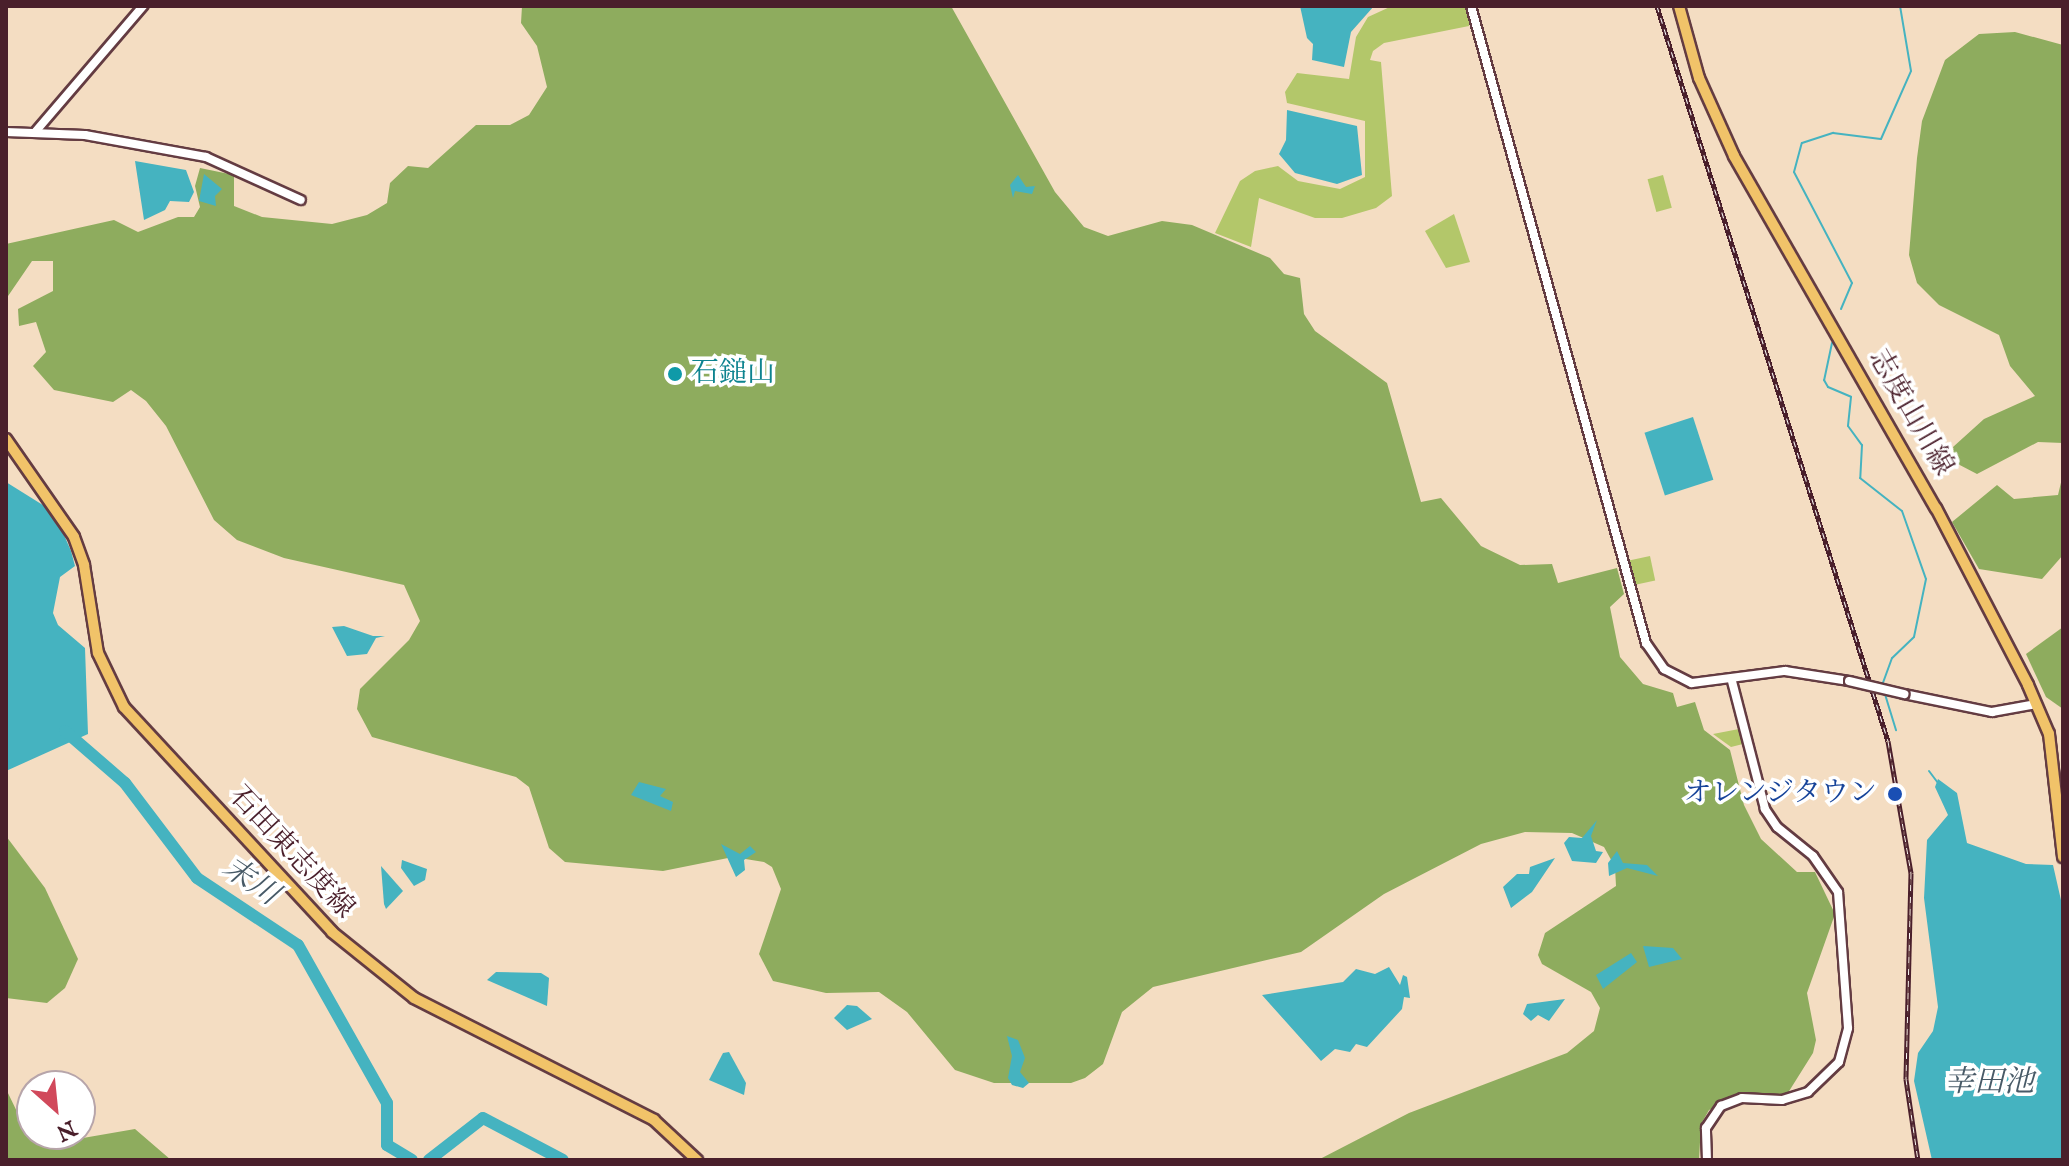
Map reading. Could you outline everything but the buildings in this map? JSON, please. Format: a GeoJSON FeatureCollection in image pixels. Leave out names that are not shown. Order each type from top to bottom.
{"type":"FeatureCollection","features":[{"type":"Feature","properties":{"kind":"main road","name":"志度山川線"},"geometry":{"type":"LineString","coordinates":[[1679,6],[1699,78],[1734,156],[1936,508],[2036,704],[2049,734],[2063,857]]}},
{"type":"Feature","properties":{"kind":"main road","name":"石田東志度線"},"geometry":{"type":"LineString","coordinates":[[6,439],[74,537],[84,565],[98,653],[124,707],[323,922],[367,965],[414,998],[654,1120],[697,1160]]}},
{"type":"Feature","properties":{"kind":"street"},"geometry":{"type":"LineString","coordinates":[[36,131],[143,6]]}},
{"type":"Feature","properties":{"kind":"street"},"geometry":{"type":"LineString","coordinates":[[1471,6],[1646,643],[1664,669],[1678,678],[1708,685],[1794,671],[1992,712],[2036,704]]}},
{"type":"Feature","properties":{"kind":"street"},"geometry":{"type":"LineString","coordinates":[[6,132],[36,131],[206,157],[301,200]]}},
{"type":"Feature","properties":{"kind":"street"},"geometry":{"type":"LineString","coordinates":[[1707,1160],[1706,1128],[1721,1106],[1742,1098],[1782,1100],[1808,1092],[1839,1062],[1848,1028],[1838,892],[1813,856],[1777,827],[1765,809],[1732,681]]}},
{"type":"Feature","properties":{"kind":"green space"},"geometry":{"type":"Polygon","coordinates":[[[522,6],[951,6],[1055,192],[1084,227],[1108,236],[1162,221],[1192,225],[1270,258],[1284,274],[1300,278],[1304,314],[1315,331],[1387,383],[1421,502],[1441,498],[1481,546],[1520,565],[1552,564],[1558,583],[1617,568],[1624,594],[1610,607],[1620,657],[1643,684],[1673,693],[1677,707],[1695,702],[1704,730],[1730,750],[1744,805],[1761,839],[1797,872],[1815,872],[1835,914],[1807,993],[1816,1040],[1813,1053],[1786,1096],[1745,1094],[1709,1110],[1701,1124],[1699,1160],[1318,1160],[1409,1113],[1567,1053],[1594,1031],[1600,1008],[1591,992],[1542,964],[1538,955],[1545,933],[1616,886],[1615,867],[1604,847],[1572,833],[1525,832],[1481,844],[1384,894],[1301,952],[1153,987],[1122,1012],[1103,1064],[1085,1078],[1071,1083],[994,1083],[955,1070],[907,1012],[879,992],[826,993],[773,981],[759,954],[781,889],[772,867],[764,862],[733,857],[663,871],[565,862],[549,848],[529,787],[516,777],[372,737],[357,709],[360,689],[409,640],[420,621],[404,585],[284,558],[237,540],[214,520],[166,426],[146,401],[131,390],[113,402],[54,390],[33,366],[46,352],[36,322],[19,326],[18,309],[53,291],[53,261],[32,261],[6,299],[6,244],[114,220],[138,232],[178,217],[194,217],[200,207],[195,186],[200,168],[234,175],[234,206],[262,217],[332,224],[367,215],[387,203],[390,183],[408,166],[428,168],[476,125],[510,125],[529,115],[547,87],[537,46],[521,23],[522,6]]]}},
{"type":"Feature","properties":{"kind":"green space"},"geometry":{"type":"Polygon","coordinates":[[[1392,6],[1466,6],[1470,21],[1469,26],[1384,43],[1373,51],[1370,60],[1381,62],[1392,196],[1376,208],[1342,218],[1315,218],[1259,198],[1251,247],[1215,233],[1240,181],[1255,171],[1278,166],[1298,181],[1340,189],[1365,177],[1365,121],[1287,103],[1285,92],[1297,73],[1349,79],[1356,37],[1368,17],[1392,6]]]}},
{"type":"Feature","properties":{"kind":"green space"},"geometry":{"type":"Polygon","coordinates":[[[2015,32],[2063,45],[2063,443],[2038,442],[1977,474],[1954,462],[1953,447],[1984,419],[2035,396],[2010,366],[1999,335],[1939,305],[1917,283],[1909,255],[1917,158],[1922,121],[1945,60],[1979,34],[2015,32]]]}},
{"type":"Feature","properties":{"kind":"green space"},"geometry":{"type":"Polygon","coordinates":[[[1663,175],[1672,208],[1656,212],[1648,179],[1663,175]]]}},
{"type":"Feature","properties":{"kind":"green space"},"geometry":{"type":"Polygon","coordinates":[[[1454,214],[1470,262],[1446,268],[1425,231],[1454,214]]]}},
{"type":"Feature","properties":{"kind":"green space"},"geometry":{"type":"Polygon","coordinates":[[[2063,474],[2063,555],[2042,579],[1979,569],[1952,522],[1997,485],[2014,499],[2058,495],[2063,474]]]}},
{"type":"Feature","properties":{"kind":"green space"},"geometry":{"type":"Polygon","coordinates":[[[1650,556],[1655,580],[1631,586],[1626,561],[1650,556]]]}},
{"type":"Feature","properties":{"kind":"green space"},"geometry":{"type":"Polygon","coordinates":[[[2063,627],[2063,709],[2046,697],[2026,654],[2063,627]]]}},
{"type":"Feature","properties":{"kind":"green space"},"geometry":{"type":"Polygon","coordinates":[[[1739,729],[1743,744],[1731,747],[1713,734],[1739,729]]]}},
{"type":"Feature","properties":{"kind":"green space"},"geometry":{"type":"Polygon","coordinates":[[[6,836],[45,888],[78,959],[65,988],[47,1003],[6,998],[6,836]]]}},
{"type":"Feature","properties":{"kind":"green space"},"geometry":{"type":"Polygon","coordinates":[[[6,1089],[16,1110],[16,1150],[96,1150],[96,1136],[135,1129],[171,1160],[6,1160],[6,1089]]]}},
{"type":"Feature","properties":{"kind":"water"},"geometry":{"type":"Polygon","coordinates":[[[1300,6],[1374,6],[1351,32],[1344,67],[1312,60],[1313,44],[1307,38],[1300,6]]]}},
{"type":"Feature","properties":{"kind":"water"},"geometry":{"type":"Polygon","coordinates":[[[1287,110],[1357,126],[1362,175],[1337,184],[1295,173],[1279,154],[1286,140],[1287,110]]]}},
{"type":"Feature","properties":{"kind":"water"},"geometry":{"type":"Polygon","coordinates":[[[135,161],[186,170],[194,192],[189,202],[170,201],[165,210],[144,220],[135,161]]]}},
{"type":"Feature","properties":{"kind":"water"},"geometry":{"type":"Polygon","coordinates":[[[204,174],[222,189],[215,196],[216,206],[199,201],[204,174]]]}},
{"type":"Feature","properties":{"kind":"water"},"geometry":{"type":"Polygon","coordinates":[[[1018,175],[1026,187],[1035,186],[1032,194],[1015,191],[1013,198],[1010,185],[1018,175]]]}},
{"type":"Feature","properties":{"kind":"water"},"geometry":{"type":"Polygon","coordinates":[[[1693,417],[1713,480],[1665,496],[1644,433],[1693,417]]]}},
{"type":"Feature","properties":{"kind":"water"},"geometry":{"type":"Polygon","coordinates":[[[6,482],[54,512],[71,551],[75,566],[60,577],[53,613],[58,625],[85,648],[88,734],[6,771],[6,482]]]}},
{"type":"Feature","properties":{"kind":"water"},"geometry":{"type":"Polygon","coordinates":[[[344,626],[373,636],[385,636],[376,638],[367,654],[347,656],[332,627],[344,626]]]}},
{"type":"Feature","properties":{"kind":"water","name":"幸田池"},"geometry":{"type":"Polygon","coordinates":[[[1938,779],[1957,793],[1967,843],[2026,864],[2053,865],[2063,909],[2063,1160],[1932,1160],[1914,1081],[1918,1053],[1933,1031],[1938,1007],[1924,898],[1927,840],[1948,815],[1935,787],[1938,779]]]}},
{"type":"Feature","properties":{"kind":"water"},"geometry":{"type":"Polygon","coordinates":[[[639,782],[666,789],[660,796],[673,802],[671,811],[631,795],[639,782]]]}},
{"type":"Feature","properties":{"kind":"water"},"geometry":{"type":"Polygon","coordinates":[[[1597,820],[1591,836],[1596,851],[1603,852],[1596,863],[1572,861],[1564,843],[1569,837],[1582,838],[1597,820]]]}},
{"type":"Feature","properties":{"kind":"water"},"geometry":{"type":"Polygon","coordinates":[[[721,844],[740,854],[750,846],[756,852],[744,860],[745,870],[736,877],[721,844]]]}},
{"type":"Feature","properties":{"kind":"water"},"geometry":{"type":"Polygon","coordinates":[[[1617,851],[1623,863],[1647,865],[1658,876],[1627,868],[1609,876],[1608,863],[1617,851]]]}},
{"type":"Feature","properties":{"kind":"water"},"geometry":{"type":"Polygon","coordinates":[[[1555,858],[1532,892],[1511,908],[1503,887],[1517,874],[1529,874],[1530,867],[1555,858]]]}},
{"type":"Feature","properties":{"kind":"water"},"geometry":{"type":"Polygon","coordinates":[[[402,860],[427,869],[425,880],[414,886],[401,868],[402,860]]]}},
{"type":"Feature","properties":{"kind":"water"},"geometry":{"type":"Polygon","coordinates":[[[381,866],[403,891],[386,909],[384,904],[381,866]]]}},
{"type":"Feature","properties":{"kind":"water"},"geometry":{"type":"Polygon","coordinates":[[[1643,946],[1673,948],[1682,959],[1649,967],[1643,946]]]}},
{"type":"Feature","properties":{"kind":"water"},"geometry":{"type":"Polygon","coordinates":[[[1631,953],[1637,962],[1603,989],[1596,975],[1631,953]]]}},
{"type":"Feature","properties":{"kind":"water"},"geometry":{"type":"Polygon","coordinates":[[[1389,967],[1400,985],[1403,975],[1407,977],[1410,998],[1404,997],[1402,1009],[1367,1047],[1356,1044],[1350,1052],[1335,1049],[1321,1061],[1262,995],[1343,982],[1356,969],[1375,974],[1389,967]]]}},
{"type":"Feature","properties":{"kind":"water"},"geometry":{"type":"Polygon","coordinates":[[[496,972],[541,973],[549,978],[547,1006],[487,980],[496,972]]]}},
{"type":"Feature","properties":{"kind":"water"},"geometry":{"type":"Polygon","coordinates":[[[1565,999],[1549,1021],[1538,1015],[1531,1021],[1523,1014],[1527,1004],[1565,999]]]}},
{"type":"Feature","properties":{"kind":"water"},"geometry":{"type":"Polygon","coordinates":[[[847,1005],[857,1006],[872,1019],[847,1030],[834,1018],[847,1005]]]}},
{"type":"Feature","properties":{"kind":"water"},"geometry":{"type":"Polygon","coordinates":[[[1007,1036],[1018,1040],[1025,1058],[1020,1072],[1029,1083],[1023,1088],[1012,1085],[1008,1078],[1012,1056],[1007,1036]]]}},
{"type":"Feature","properties":{"kind":"water"},"geometry":{"type":"Polygon","coordinates":[[[729,1052],[746,1083],[744,1095],[709,1080],[723,1053],[729,1052]]]}},
{"type":"Feature","properties":{"kind":"waterway"},"geometry":{"type":"LineString","coordinates":[[1841,309],[1852,283],[1794,172],[1802,143],[1833,133],[1881,139],[1911,71],[1900,6]]}},
{"type":"Feature","properties":{"kind":"waterway"},"geometry":{"type":"LineString","coordinates":[[1832,343],[1824,380],[1828,387],[1851,397],[1848,426],[1862,445],[1860,478],[1902,511],[1926,579],[1914,637],[1892,658],[1882,685]]}},
{"type":"Feature","properties":{"kind":"waterway"},"geometry":{"type":"LineString","coordinates":[[1884,691],[1896,730]]}},
{"type":"Feature","properties":{"kind":"waterway","name":"末川"},"geometry":{"type":"LineString","coordinates":[[65,731],[125,783],[197,878],[298,945],[387,1103],[387,1145],[412,1160]]}},
{"type":"Feature","properties":{"kind":"waterway"},"geometry":{"type":"LineString","coordinates":[[1929,771],[1938,783]]}},
{"type":"Feature","properties":{"kind":"waterway","name":"末川"},"geometry":{"type":"LineString","coordinates":[[429,1160],[483,1118],[563,1160]]}},
{"type":"Feature","properties":{"kind":"railway"},"geometry":{"type":"LineString","coordinates":[[1657,6],[1888,741],[1911,873],[1906,1079],[1918,1160]]}},
{"type":"Feature","properties":{"kind":"place","name":"石鎚山"},"geometry":{"type":"Point","coordinates":[675,374]}},
{"type":"Feature","properties":{"kind":"place","name":"オレンジタウン"},"geometry":{"type":"Point","coordinates":[1895,794]}}]}
